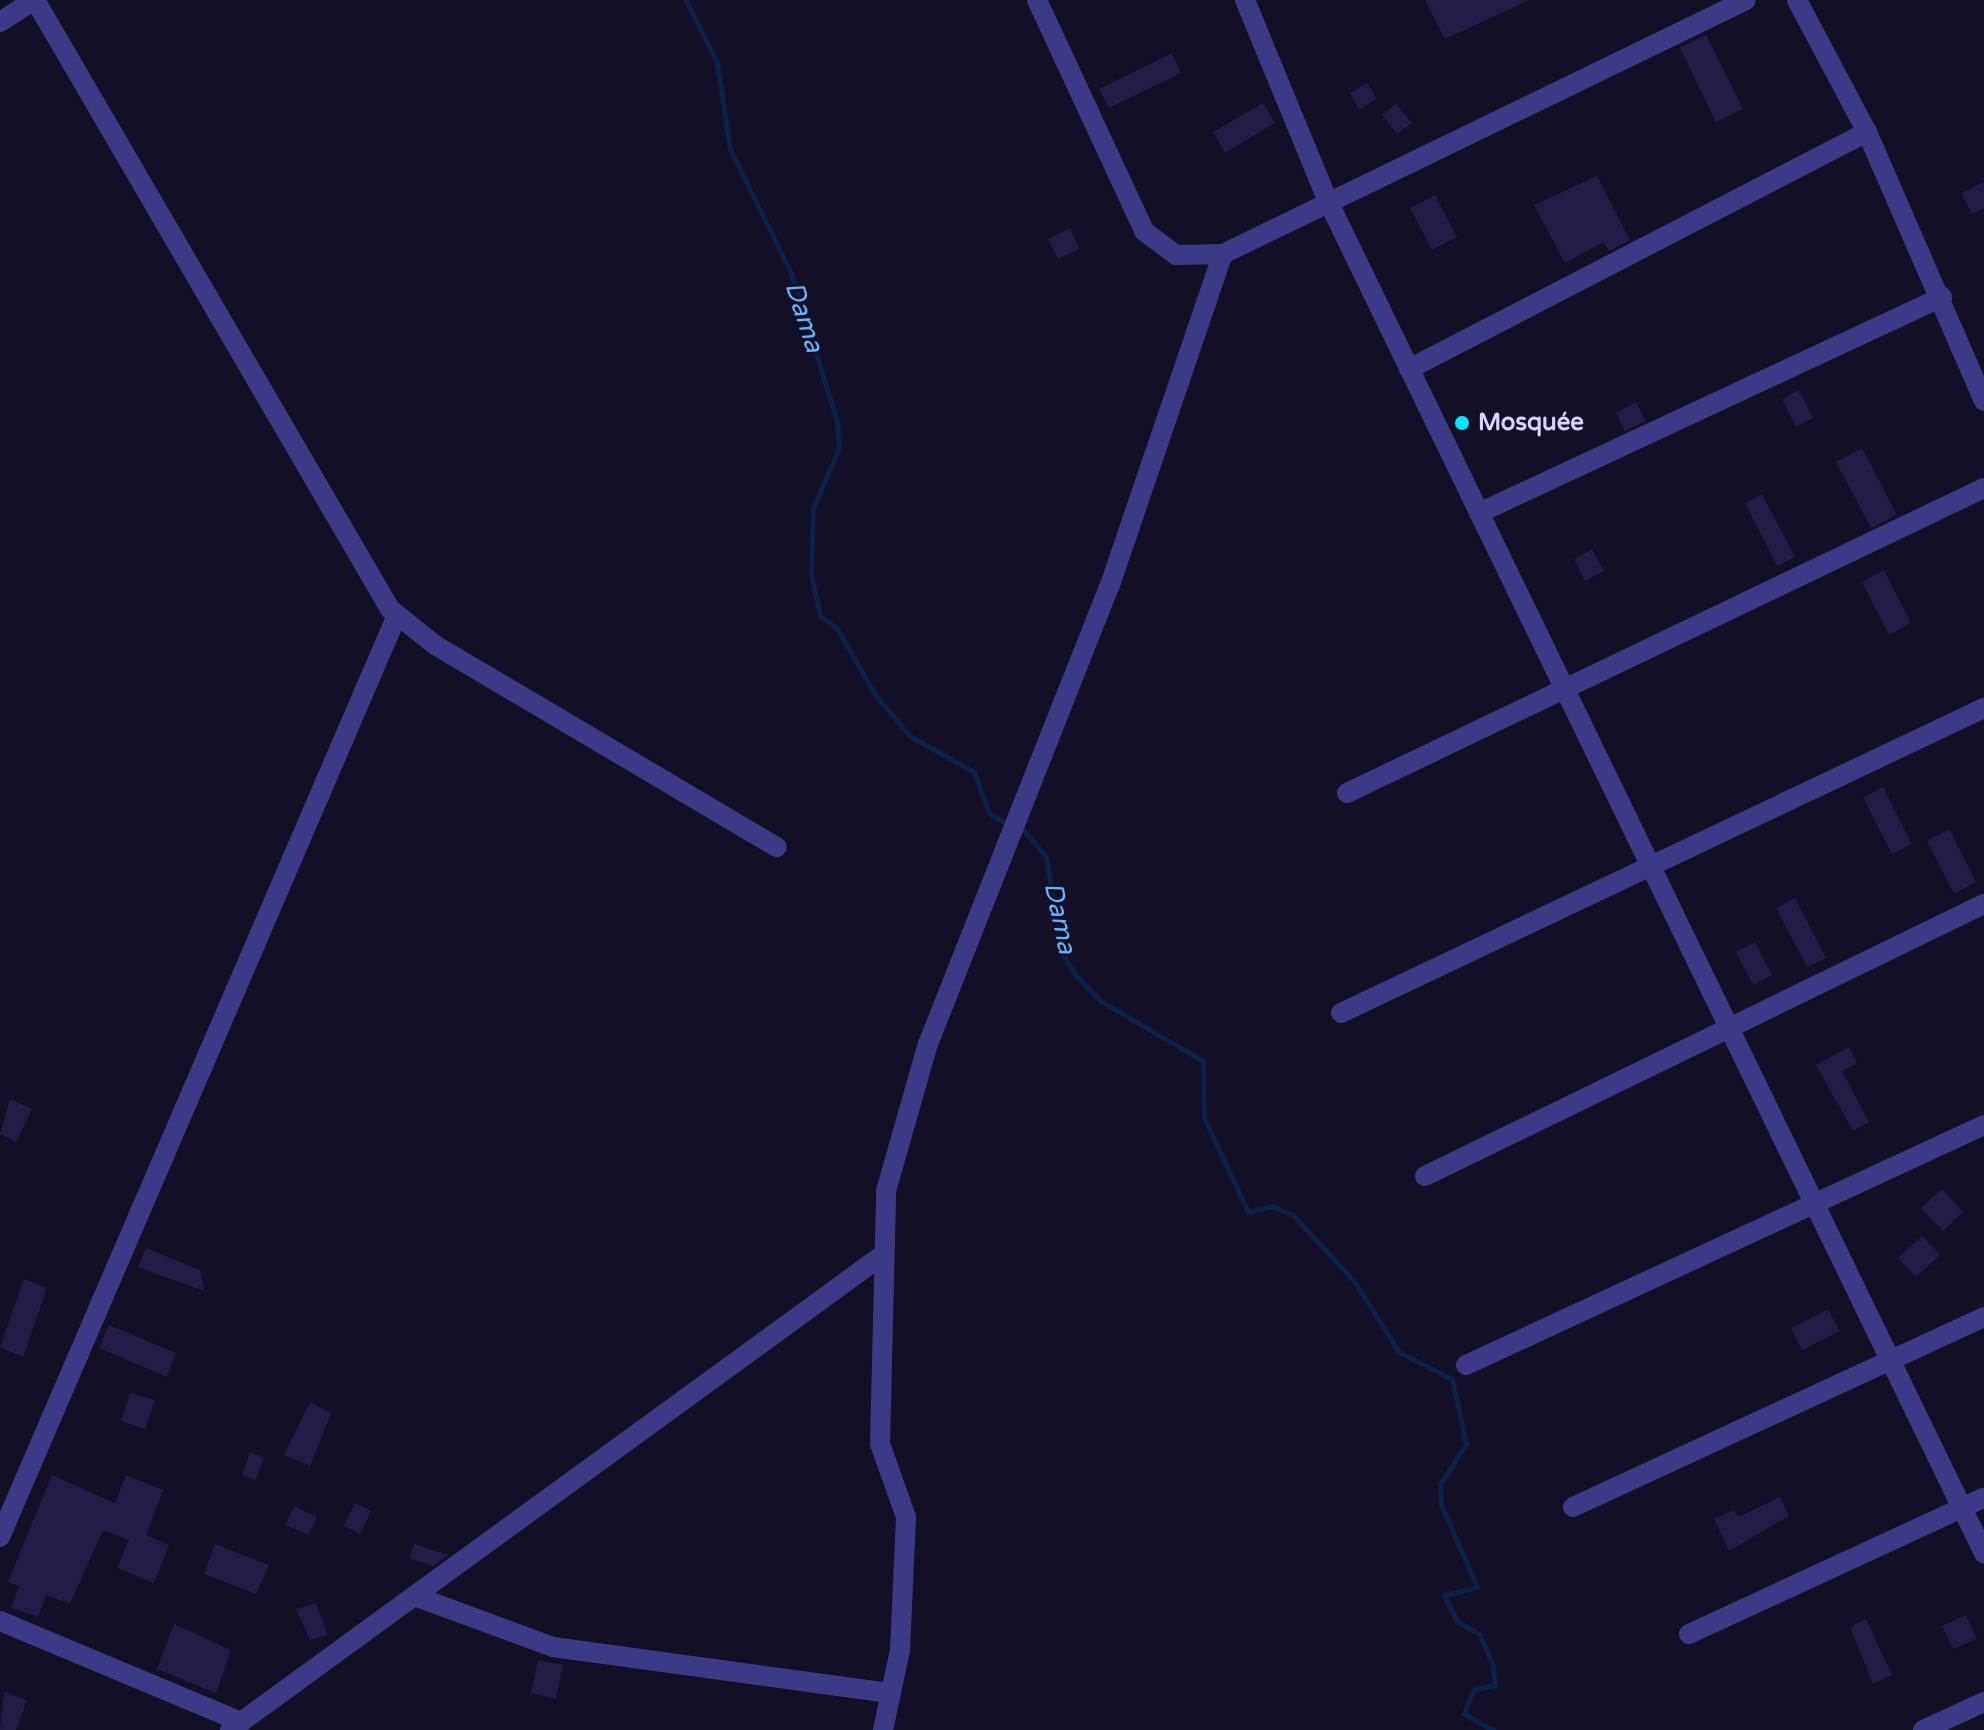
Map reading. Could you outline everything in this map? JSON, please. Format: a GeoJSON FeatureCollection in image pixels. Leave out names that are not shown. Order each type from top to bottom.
{"type":"FeatureCollection","features":[{"type":"Feature","properties":{"kind":"street"},"geometry":{"type":"LineString","coordinates":[[0,22],[35,0],[360,564],[397,615],[617,756],[777,847]]}},
{"type":"Feature","properties":{"kind":"street"},"geometry":{"type":"LineString","coordinates":[[1037,0],[1144,231],[1176,255],[1223,254],[1746,0]]}},
{"type":"Feature","properties":{"kind":"street"},"geometry":{"type":"LineString","coordinates":[[1245,0],[1328,201],[1984,1553]]}},
{"type":"Feature","properties":{"kind":"street"},"geometry":{"type":"LineString","coordinates":[[1797,0],[1867,132],[1942,297],[1984,401]]}},
{"type":"Feature","properties":{"kind":"street"},"geometry":{"type":"LineString","coordinates":[[1409,369],[1867,132]]}},
{"type":"Feature","properties":{"kind":"street"},"geometry":{"type":"LineString","coordinates":[[883,1730],[891,1693],[906,1517],[880,1444],[886,1191],[928,1044],[995,875],[1029,800],[1223,254]]}},
{"type":"Feature","properties":{"kind":"street"},"geometry":{"type":"LineString","coordinates":[[1479,513],[1942,297]]}},
{"type":"Feature","properties":{"kind":"street"},"geometry":{"type":"LineString","coordinates":[[1347,793],[1984,488]]}},
{"type":"Feature","properties":{"kind":"street"},"geometry":{"type":"LineString","coordinates":[[0,1537],[397,615]]}},
{"type":"Feature","properties":{"kind":"street"},"geometry":{"type":"LineString","coordinates":[[1341,1013],[1984,708]]}},
{"type":"Feature","properties":{"kind":"street"},"geometry":{"type":"LineString","coordinates":[[1425,1176],[1984,904]]}},
{"type":"Feature","properties":{"kind":"street"},"geometry":{"type":"LineString","coordinates":[[1466,1365],[1813,1200],[1984,1125]]}},
{"type":"Feature","properties":{"kind":"street"},"geometry":{"type":"LineString","coordinates":[[0,1621],[236,1726],[420,1598],[884,1254]]}},
{"type":"Feature","properties":{"kind":"street"},"geometry":{"type":"LineString","coordinates":[[1573,1507],[1984,1317]]}},
{"type":"Feature","properties":{"kind":"street"},"geometry":{"type":"LineString","coordinates":[[1689,1634],[1984,1498]]}},
{"type":"Feature","properties":{"kind":"street"},"geometry":{"type":"LineString","coordinates":[[420,1598],[553,1647],[891,1693]]}},
{"type":"Feature","properties":{"kind":"street"},"geometry":{"type":"LineString","coordinates":[[1923,1730],[1984,1702]]}},
{"type":"Feature","properties":{"kind":"building"},"geometry":{"type":"Polygon","coordinates":[[[1425,0],[1530,0],[1445,39],[1425,0]]]}},
{"type":"Feature","properties":{"kind":"building"},"geometry":{"type":"Polygon","coordinates":[[[1706,35],[1743,109],[1716,122],[1680,48],[1706,35]]]}},
{"type":"Feature","properties":{"kind":"building"},"geometry":{"type":"Polygon","coordinates":[[[1172,53],[1181,73],[1109,108],[1099,89],[1172,53]]]}},
{"type":"Feature","properties":{"kind":"building"},"geometry":{"type":"Polygon","coordinates":[[[1367,83],[1377,99],[1359,110],[1350,93],[1367,83]]]}},
{"type":"Feature","properties":{"kind":"building"},"geometry":{"type":"Polygon","coordinates":[[[1263,103],[1275,123],[1225,153],[1213,132],[1263,103]]]}},
{"type":"Feature","properties":{"kind":"building"},"geometry":{"type":"Polygon","coordinates":[[[1396,104],[1412,123],[1397,134],[1382,115],[1396,104]]]}},
{"type":"Feature","properties":{"kind":"building"},"geometry":{"type":"Polygon","coordinates":[[[1597,176],[1630,240],[1609,251],[1604,242],[1565,263],[1534,205],[1597,176]]]}},
{"type":"Feature","properties":{"kind":"building"},"geometry":{"type":"Polygon","coordinates":[[[1984,182],[1984,208],[1972,214],[1961,193],[1984,182]]]}},
{"type":"Feature","properties":{"kind":"building"},"geometry":{"type":"Polygon","coordinates":[[[1435,195],[1457,237],[1432,250],[1410,208],[1435,195]]]}},
{"type":"Feature","properties":{"kind":"building"},"geometry":{"type":"Polygon","coordinates":[[[1070,228],[1080,249],[1058,259],[1048,239],[1070,228]]]}},
{"type":"Feature","properties":{"kind":"building"},"geometry":{"type":"Polygon","coordinates":[[[1799,390],[1813,418],[1796,427],[1782,399],[1799,390]]]}},
{"type":"Feature","properties":{"kind":"building"},"geometry":{"type":"Polygon","coordinates":[[[1636,402],[1646,421],[1625,431],[1616,413],[1636,402]]]}},
{"type":"Feature","properties":{"kind":"building"},"geometry":{"type":"Polygon","coordinates":[[[1862,448],[1897,515],[1871,528],[1836,462],[1862,448]]]}},
{"type":"Feature","properties":{"kind":"building"},"geometry":{"type":"Polygon","coordinates":[[[1762,494],[1795,557],[1777,566],[1745,503],[1762,494]]]}},
{"type":"Feature","properties":{"kind":"building"},"geometry":{"type":"Polygon","coordinates":[[[1592,549],[1604,571],[1585,581],[1574,559],[1592,549]]]}},
{"type":"Feature","properties":{"kind":"building"},"geometry":{"type":"Polygon","coordinates":[[[1884,570],[1911,623],[1889,635],[1862,582],[1884,570]]]}},
{"type":"Feature","properties":{"kind":"building"},"geometry":{"type":"Polygon","coordinates":[[[1883,787],[1912,844],[1892,854],[1863,798],[1883,787]]]}},
{"type":"Feature","properties":{"kind":"building"},"geometry":{"type":"Polygon","coordinates":[[[1949,829],[1976,882],[1954,894],[1927,841],[1949,829]]]}},
{"type":"Feature","properties":{"kind":"building"},"geometry":{"type":"Polygon","coordinates":[[[1795,898],[1826,958],[1807,967],[1776,908],[1795,898]]]}},
{"type":"Feature","properties":{"kind":"building"},"geometry":{"type":"Polygon","coordinates":[[[1755,942],[1772,975],[1753,985],[1736,952],[1755,942]]]}},
{"type":"Feature","properties":{"kind":"building"},"geometry":{"type":"Polygon","coordinates":[[[1849,1047],[1857,1063],[1842,1071],[1869,1122],[1853,1131],[1816,1065],[1849,1047]]]}},
{"type":"Feature","properties":{"kind":"building"},"geometry":{"type":"Polygon","coordinates":[[[10,1099],[32,1109],[16,1142],[0,1134],[10,1099]]]}},
{"type":"Feature","properties":{"kind":"building"},"geometry":{"type":"Polygon","coordinates":[[[1942,1189],[1963,1212],[1943,1231],[1921,1208],[1942,1189]]]}},
{"type":"Feature","properties":{"kind":"building"},"geometry":{"type":"Polygon","coordinates":[[[1922,1236],[1940,1255],[1916,1277],[1898,1258],[1922,1236]]]}},
{"type":"Feature","properties":{"kind":"building"},"geometry":{"type":"Polygon","coordinates":[[[146,1248],[200,1270],[204,1291],[138,1267],[146,1248]]]}},
{"type":"Feature","properties":{"kind":"building"},"geometry":{"type":"Polygon","coordinates":[[[24,1279],[47,1288],[23,1357],[0,1347],[24,1279]]]}},
{"type":"Feature","properties":{"kind":"building"},"geometry":{"type":"Polygon","coordinates":[[[1828,1309],[1840,1331],[1802,1350],[1791,1328],[1828,1309]]]}},
{"type":"Feature","properties":{"kind":"building"},"geometry":{"type":"Polygon","coordinates":[[[109,1325],[176,1353],[167,1377],[99,1348],[109,1325]]]}},
{"type":"Feature","properties":{"kind":"building"},"geometry":{"type":"Polygon","coordinates":[[[130,1393],[155,1400],[145,1429],[121,1421],[130,1393]]]}},
{"type":"Feature","properties":{"kind":"building"},"geometry":{"type":"Polygon","coordinates":[[[310,1402],[331,1413],[310,1466],[284,1455],[310,1402]]]}},
{"type":"Feature","properties":{"kind":"building"},"geometry":{"type":"Polygon","coordinates":[[[250,1452],[264,1457],[256,1480],[242,1475],[250,1452]]]}},
{"type":"Feature","properties":{"kind":"building"},"geometry":{"type":"Polygon","coordinates":[[[52,1475],[115,1503],[126,1475],[163,1490],[146,1535],[169,1545],[154,1583],[117,1568],[129,1540],[103,1530],[70,1604],[46,1595],[38,1617],[11,1608],[19,1586],[8,1582],[52,1475]]]}},
{"type":"Feature","properties":{"kind":"building"},"geometry":{"type":"Polygon","coordinates":[[[1780,1497],[1789,1516],[1729,1551],[1714,1519],[1734,1510],[1738,1517],[1780,1497]]]}},
{"type":"Feature","properties":{"kind":"building"},"geometry":{"type":"Polygon","coordinates":[[[355,1503],[371,1511],[360,1534],[344,1526],[355,1503]]]}},
{"type":"Feature","properties":{"kind":"building"},"geometry":{"type":"Polygon","coordinates":[[[294,1506],[317,1517],[309,1535],[285,1525],[294,1506]]]}},
{"type":"Feature","properties":{"kind":"building"},"geometry":{"type":"Polygon","coordinates":[[[215,1544],[269,1565],[256,1594],[204,1574],[215,1544]]]}},
{"type":"Feature","properties":{"kind":"building"},"geometry":{"type":"Polygon","coordinates":[[[414,1544],[448,1555],[433,1566],[409,1558],[414,1544]]]}},
{"type":"Feature","properties":{"kind":"building"},"geometry":{"type":"Polygon","coordinates":[[[316,1604],[328,1635],[310,1640],[296,1609],[316,1604]]]}},
{"type":"Feature","properties":{"kind":"building"},"geometry":{"type":"Polygon","coordinates":[[[1966,1615],[1977,1639],[1953,1649],[1942,1626],[1966,1615]]]}},
{"type":"Feature","properties":{"kind":"building"},"geometry":{"type":"Polygon","coordinates":[[[1866,1619],[1892,1675],[1873,1684],[1850,1627],[1866,1619]]]}},
{"type":"Feature","properties":{"kind":"building"},"geometry":{"type":"Polygon","coordinates":[[[174,1624],[231,1650],[216,1693],[157,1669],[174,1624]]]}},
{"type":"Feature","properties":{"kind":"building"},"geometry":{"type":"Polygon","coordinates":[[[538,1660],[563,1665],[556,1699],[531,1693],[538,1660]]]}},
{"type":"Feature","properties":{"kind":"building"},"geometry":{"type":"Polygon","coordinates":[[[4,1692],[27,1700],[16,1730],[0,1730],[4,1692]]]}},
{"type":"Feature","properties":{"kind":"waterway","name":"Dama"},"geometry":{"type":"LineString","coordinates":[[686,0],[717,63],[730,149],[791,273],[837,422],[839,448],[813,508],[811,574],[820,616],[836,627],[876,696],[910,736],[974,772],[989,813],[1008,825]]}},
{"type":"Feature","properties":{"kind":"waterway","name":"Dama"},"geometry":{"type":"LineString","coordinates":[[1021,827],[1046,857],[1062,953],[1077,977],[1101,1001],[1203,1061],[1204,1118],[1248,1212],[1272,1206],[1293,1215],[1354,1281],[1399,1352],[1452,1379],[1466,1444],[1440,1484],[1441,1504],[1477,1587],[1444,1595],[1457,1621],[1480,1635],[1492,1663],[1495,1685],[1474,1689],[1464,1714],[1493,1730]]}},
{"type":"Feature","properties":{"kind":"place","name":"Mosquée"},"geometry":{"type":"Point","coordinates":[1462,423]}}]}
